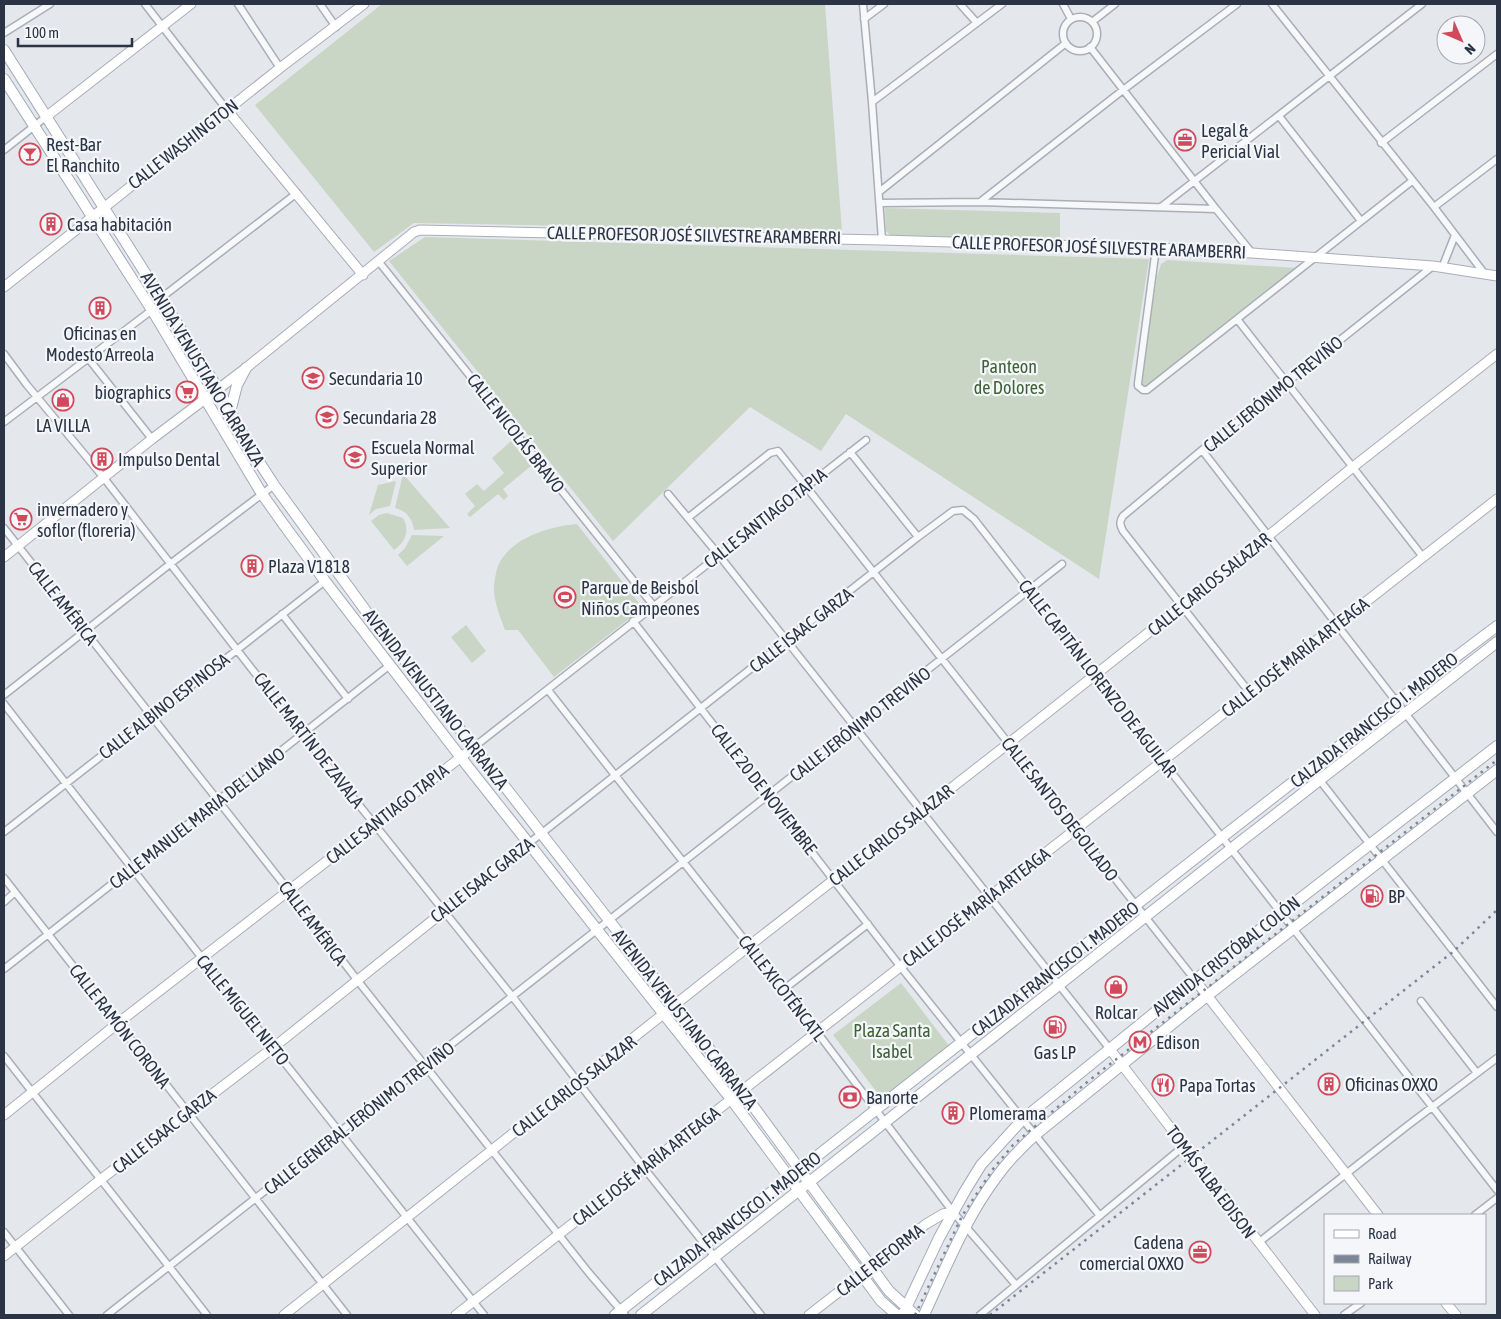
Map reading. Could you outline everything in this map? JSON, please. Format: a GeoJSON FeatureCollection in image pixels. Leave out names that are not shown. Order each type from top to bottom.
{"type":"FeatureCollection","features":[{"type":"Feature","properties":{"kind":"main road","name":"AVENIDA VENUSTIANO CARRANZA"},"geometry":{"type":"LineString","coordinates":[[4,50],[218,389],[252,451],[274,485],[374,622],[474,747],[742,1091],[889,1291],[905,1311],[915,1315]]}},
{"type":"Feature","properties":{"kind":"main road","name":"AVENIDA VENUSTIANO CARRANZA"},"geometry":{"type":"LineString","coordinates":[[4,78],[152,310],[262,494],[325,581],[460,757],[665,1014],[731,1099],[861,1275],[896,1315]]}},
{"type":"Feature","properties":{"kind":"main road"},"geometry":{"type":"LineString","coordinates":[[230,412],[237,385],[246,368]]}},
{"type":"Feature","properties":{"kind":"main road"},"geometry":{"type":"LineString","coordinates":[[1494,628],[1497,618]]}},
{"type":"Feature","properties":{"kind":"main road","name":"CALZADA FRANCISCO I. MADERO"},"geometry":{"type":"LineString","coordinates":[[620,1314],[705,1244],[961,1042],[1396,702],[1494,628]]}},
{"type":"Feature","properties":{"kind":"main road","name":"CALZADA FRANCISCO I. MADERO"},"geometry":{"type":"LineString","coordinates":[[641,1315],[1231,849],[1495,647]]}},
{"type":"Feature","properties":{"kind":"main road","name":"AVENIDA CRISTÓBAL COLÓN"},"geometry":{"type":"LineString","coordinates":[[905,1311],[953,1212],[981,1165],[1022,1120],[1109,1048],[1281,912],[1497,746]]}},
{"type":"Feature","properties":{"kind":"main road","name":"AVENIDA CRISTÓBAL COLÓN"},"geometry":{"type":"LineString","coordinates":[[924,1315],[977,1206],[999,1174],[1034,1135],[1208,995],[1497,770]]}},
{"type":"Feature","properties":{"kind":"street"},"geometry":{"type":"LineString","coordinates":[[4,33],[50,4]]}},
{"type":"Feature","properties":{"kind":"street"},"geometry":{"type":"LineString","coordinates":[[145,4],[227,110],[363,275]]}},
{"type":"Feature","properties":{"kind":"street"},"geometry":{"type":"LineString","coordinates":[[4,150],[191,4]]}},
{"type":"Feature","properties":{"kind":"street"},"geometry":{"type":"LineString","coordinates":[[238,4],[280,68]]}},
{"type":"Feature","properties":{"kind":"street"},"geometry":{"type":"LineString","coordinates":[[320,4],[336,27]]}},
{"type":"Feature","properties":{"kind":"street","name":"CALLE WASHINGTON"},"geometry":{"type":"LineString","coordinates":[[4,287],[280,68],[364,4]]}},
{"type":"Feature","properties":{"kind":"street"},"geometry":{"type":"LineString","coordinates":[[862,4],[872,102],[882,240]]}},
{"type":"Feature","properties":{"kind":"street"},"geometry":{"type":"LineString","coordinates":[[864,19],[884,4]]}},
{"type":"Feature","properties":{"kind":"street"},"geometry":{"type":"LineString","coordinates":[[960,4],[977,23]]}},
{"type":"Feature","properties":{"kind":"street"},"geometry":{"type":"LineString","coordinates":[[872,102],[1002,4]]}},
{"type":"Feature","properties":{"kind":"street"},"geometry":{"type":"LineString","coordinates":[[1064,4],[1071,19]]}},
{"type":"Feature","properties":{"kind":"street"},"geometry":{"type":"LineString","coordinates":[[1092,22],[1115,4]]}},
{"type":"Feature","properties":{"kind":"street"},"geometry":{"type":"LineString","coordinates":[[980,202],[1237,4]]}},
{"type":"Feature","properties":{"kind":"street"},"geometry":{"type":"LineString","coordinates":[[1272,4],[1381,143],[1434,207],[1484,273]]}},
{"type":"Feature","properties":{"kind":"street"},"geometry":{"type":"LineString","coordinates":[[1161,206],[1422,4]]}},
{"type":"Feature","properties":{"kind":"street"},"geometry":{"type":"LineString","coordinates":[[1087,18],[1092,22],[1096,33],[1093,44],[1090,47],[1086,50],[1074,50],[1066,43],[1062,32],[1065,25],[1071,19],[1087,18]]}},
{"type":"Feature","properties":{"kind":"street"},"geometry":{"type":"LineString","coordinates":[[879,192],[1066,43]]}},
{"type":"Feature","properties":{"kind":"street"},"geometry":{"type":"LineString","coordinates":[[1090,47],[1252,253]]}},
{"type":"Feature","properties":{"kind":"street"},"geometry":{"type":"LineString","coordinates":[[1381,143],[1497,54]]}},
{"type":"Feature","properties":{"kind":"street"},"geometry":{"type":"LineString","coordinates":[[1279,116],[1361,221]]}},
{"type":"Feature","properties":{"kind":"street"},"geometry":{"type":"LineString","coordinates":[[1434,207],[1497,159]]}},
{"type":"Feature","properties":{"kind":"street"},"geometry":{"type":"LineString","coordinates":[[1156,248],[1138,383],[1140,389],[1147,390],[1412,181]]}},
{"type":"Feature","properties":{"kind":"street"},"geometry":{"type":"LineString","coordinates":[[161,298],[297,193]]}},
{"type":"Feature","properties":{"kind":"street"},"geometry":{"type":"LineString","coordinates":[[880,203],[980,202],[1216,209]]}},
{"type":"Feature","properties":{"kind":"street","name":"CALLE PROFESOR JOSÉ SILVESTRE ARAMBERRI"},"geometry":{"type":"LineString","coordinates":[[4,557],[152,439],[246,368],[414,232],[427,229],[1156,248],[1314,257],[1437,267],[1497,276]]}},
{"type":"Feature","properties":{"kind":"street"},"geometry":{"type":"LineString","coordinates":[[1437,267],[1455,235]]}},
{"type":"Feature","properties":{"kind":"street","name":"CALLE NICOLÁS BRAVO"},"geometry":{"type":"LineString","coordinates":[[379,262],[653,605]]}},
{"type":"Feature","properties":{"kind":"street","name":"CALLE JERÓNIMO TREVIÑO"},"geometry":{"type":"LineString","coordinates":[[1182,606],[1120,526],[1123,516],[1286,383],[1437,267]]}},
{"type":"Feature","properties":{"kind":"street"},"geometry":{"type":"LineString","coordinates":[[4,422],[152,310]]}},
{"type":"Feature","properties":{"kind":"street"},"geometry":{"type":"LineString","coordinates":[[1237,319],[1423,557]]}},
{"type":"Feature","properties":{"kind":"street","name":"CALLE MARTÍN DE ZAVALA"},"geometry":{"type":"LineString","coordinates":[[4,354],[104,478],[303,734],[512,996],[644,1168],[761,1315]]}},
{"type":"Feature","properties":{"kind":"street","name":"CALLE CARLOS SALAZAR"},"geometry":{"type":"LineString","coordinates":[[284,1315],[676,1006],[749,946],[1009,744],[1353,467],[1497,354]]}},
{"type":"Feature","properties":{"kind":"street"},"geometry":{"type":"LineString","coordinates":[[88,358],[152,439]]}},
{"type":"Feature","properties":{"kind":"street","name":"CALLE SANTIAGO TAPIA"},"geometry":{"type":"LineString","coordinates":[[4,1115],[118,1023],[548,690],[653,605],[866,440]]}},
{"type":"Feature","properties":{"kind":"street"},"geometry":{"type":"LineString","coordinates":[[1202,450],[1497,832]]}},
{"type":"Feature","properties":{"kind":"street","name":"CALLE SANTOS DEGOLLADO"},"geometry":{"type":"LineString","coordinates":[[689,517],[770,453],[778,451],[1208,995],[1377,1214]]}},
{"type":"Feature","properties":{"kind":"street"},"geometry":{"type":"LineString","coordinates":[[850,452],[918,537]]}},
{"type":"Feature","properties":{"kind":"street"},"geometry":{"type":"LineString","coordinates":[[4,695],[274,485]]}},
{"type":"Feature","properties":{"kind":"street"},"geometry":{"type":"LineString","coordinates":[[668,494],[689,517],[1109,1048]]}},
{"type":"Feature","properties":{"kind":"street","name":"CALLE JOSÉ MARÍA ARTEAGA"},"geometry":{"type":"LineString","coordinates":[[456,1315],[1497,499]]}},
{"type":"Feature","properties":{"kind":"street","name":"CALLE ISAAC GARZA"},"geometry":{"type":"LineString","coordinates":[[4,1256],[358,981],[541,833],[918,537],[954,511],[963,510]]}},
{"type":"Feature","properties":{"kind":"street","name":"CALLE CAPITÁN LORENZO DE AGUILAR"},"geometry":{"type":"LineString","coordinates":[[963,510],[974,519],[1231,849]]}},
{"type":"Feature","properties":{"kind":"street","name":"CALLE AMÉRICA"},"geometry":{"type":"LineString","coordinates":[[4,528],[620,1314]]}},
{"type":"Feature","properties":{"kind":"street","name":"CALLE JERÓNIMO TREVIÑO"},"geometry":{"type":"LineString","coordinates":[[610,921],[1062,564]]}},
{"type":"Feature","properties":{"kind":"street","name":"CALLE ALBINO ESPINOSA"},"geometry":{"type":"LineString","coordinates":[[4,832],[325,581]]}},
{"type":"Feature","properties":{"kind":"street"},"geometry":{"type":"LineString","coordinates":[[1182,606],[1250,693]]}},
{"type":"Feature","properties":{"kind":"street"},"geometry":{"type":"LineString","coordinates":[[282,614],[348,699]]}},
{"type":"Feature","properties":{"kind":"street","name":"CALLE 20 DE NOVIEMBRE"},"geometry":{"type":"LineString","coordinates":[[633,621],[900,966],[1100,1216]]}},
{"type":"Feature","properties":{"kind":"street","name":"CALLE MANUEL MARIA DEL LLANO"},"geometry":{"type":"LineString","coordinates":[[4,969],[390,665]]}},
{"type":"Feature","properties":{"kind":"street","name":"CALLE XICOTÉNCATL"},"geometry":{"type":"LineString","coordinates":[[548,690],[817,1032],[953,1212],[1016,1285]]}},
{"type":"Feature","properties":{"kind":"street","name":"CALLE MIGUEL NIETO"},"geometry":{"type":"LineString","coordinates":[[4,704],[484,1315]]}},
{"type":"Feature","properties":{"kind":"street"},"geometry":{"type":"LineString","coordinates":[[1311,769],[1497,1007]]}},
{"type":"Feature","properties":{"kind":"street"},"geometry":{"type":"LineString","coordinates":[[1231,849],[1497,1190]]}},
{"type":"Feature","properties":{"kind":"street","name":"CALLE RAMÓN CORONA"},"geometry":{"type":"LineString","coordinates":[[4,878],[347,1315]]}},
{"type":"Feature","properties":{"kind":"street"},"geometry":{"type":"LineString","coordinates":[[4,902],[15,892]]}},
{"type":"Feature","properties":{"kind":"street","name":"CALLE GENERAL JERÓNIMO TREVIÑO"},"geometry":{"type":"LineString","coordinates":[[108,1315],[426,1066],[512,996],[610,921]]}},
{"type":"Feature","properties":{"kind":"street"},"geometry":{"type":"LineString","coordinates":[[783,990],[868,924]]}},
{"type":"Feature","properties":{"kind":"street"},"geometry":{"type":"LineString","coordinates":[[1421,1001],[1477,1073]]}},
{"type":"Feature","properties":{"kind":"street","name":"TOMÁS ALBA EDISON"},"geometry":{"type":"LineString","coordinates":[[1109,1048],[1315,1315]]}},
{"type":"Feature","properties":{"kind":"street"},"geometry":{"type":"LineString","coordinates":[[4,1056],[207,1315]]}},
{"type":"Feature","properties":{"kind":"street"},"geometry":{"type":"LineString","coordinates":[[1258,1243],[1497,1058]]}},
{"type":"Feature","properties":{"kind":"street"},"geometry":{"type":"LineString","coordinates":[[980,1315],[1184,1146]]}},
{"type":"Feature","properties":{"kind":"street"},"geometry":{"type":"LineString","coordinates":[[1476,1214],[1497,1198]]}},
{"type":"Feature","properties":{"kind":"street","name":"CALLE REFORMA"},"geometry":{"type":"LineString","coordinates":[[809,1315],[926,1224],[943,1214],[953,1212]]}},
{"type":"Feature","properties":{"kind":"street"},"geometry":{"type":"LineString","coordinates":[[4,1232],[69,1315]]}},
{"type":"Feature","properties":{"kind":"street"},"geometry":{"type":"LineString","coordinates":[[1344,1315],[1360,1304]]}},
{"type":"Feature","properties":{"kind":"street"},"geometry":{"type":"LineString","coordinates":[[1447,1304],[1456,1315]]}},
{"type":"Feature","properties":{"kind":"green space"},"geometry":{"type":"Polygon","coordinates":[[[382,4],[825,4],[842,231],[414,223],[374,252],[255,105],[382,4]]]}},
{"type":"Feature","properties":{"kind":"green space"},"geometry":{"type":"Polygon","coordinates":[[[885,208],[1060,213],[1060,241],[891,236],[886,231],[885,208]]]}},
{"type":"Feature","properties":{"kind":"green space","name":"Panteon de Dolores"},"geometry":{"type":"Polygon","coordinates":[[[425,237],[1149,259],[1099,579],[846,414],[821,451],[750,407],[613,541],[389,261],[425,237]]]}},
{"type":"Feature","properties":{"kind":"green space"},"geometry":{"type":"Polygon","coordinates":[[[1167,260],[1297,268],[1147,390],[1140,385],[1157,277],[1161,264],[1167,260]]]}},
{"type":"Feature","properties":{"kind":"green space"},"geometry":{"type":"Polygon","coordinates":[[[511,441],[531,466],[503,489],[508,496],[504,500],[498,494],[470,517],[467,514],[475,506],[465,494],[477,484],[484,491],[504,473],[492,458],[511,441]]]}},
{"type":"Feature","properties":{"kind":"green space"},"geometry":{"type":"Polygon","coordinates":[[[403,474],[450,528],[414,530],[408,516],[403,511],[395,508],[403,474]]]}},
{"type":"Feature","properties":{"kind":"green space"},"geometry":{"type":"Polygon","coordinates":[[[396,481],[390,506],[376,509],[369,515],[378,485],[396,481]]]}},
{"type":"Feature","properties":{"kind":"green space"},"geometry":{"type":"Polygon","coordinates":[[[387,513],[403,518],[406,527],[404,540],[394,550],[371,521],[379,515],[387,513]]]}},
{"type":"Feature","properties":{"kind":"green space","name":"Parque de Beisbol Niños Campeones"},"geometry":{"type":"Polygon","coordinates":[[[577,524],[643,608],[554,677],[518,630],[505,630],[496,602],[494,585],[498,566],[504,556],[521,541],[555,527],[577,524]]]}},
{"type":"Feature","properties":{"kind":"green space"},"geometry":{"type":"Polygon","coordinates":[[[412,535],[444,536],[407,566],[398,555],[405,548],[412,535]]]}},
{"type":"Feature","properties":{"kind":"green space"},"geometry":{"type":"Polygon","coordinates":[[[466,625],[486,651],[472,663],[451,637],[466,625]]]}},
{"type":"Feature","properties":{"kind":"green space","name":"Plaza Santa Isabel"},"geometry":{"type":"Polygon","coordinates":[[[901,983],[950,1047],[882,1099],[833,1035],[901,983]]]}},
{"type":"Feature","properties":{"kind":"railway"},"geometry":{"type":"LineString","coordinates":[[915,1315],[962,1216],[993,1169],[1013,1145],[1086,1083],[1497,760]]}},
{"type":"Feature","properties":{"kind":"railway"},"geometry":{"type":"LineString","coordinates":[[990,1315],[1454,951],[1497,910]]}},
{"type":"Feature","properties":{"kind":"place","name":"Legal & Pericial Vial"},"geometry":{"type":"Point","coordinates":[1185,140]}},
{"type":"Feature","properties":{"kind":"place","name":"Rest-Bar El Ranchito"},"geometry":{"type":"Point","coordinates":[30,154]}},
{"type":"Feature","properties":{"kind":"place","name":"Casa habitación"},"geometry":{"type":"Point","coordinates":[51,224]}},
{"type":"Feature","properties":{"kind":"place","name":"Oficinas en Modesto Arreola"},"geometry":{"type":"Point","coordinates":[100,308]}},
{"type":"Feature","properties":{"kind":"place","name":"Secundaria 10"},"geometry":{"type":"Point","coordinates":[313,378]}},
{"type":"Feature","properties":{"kind":"place","name":"biographics"},"geometry":{"type":"Point","coordinates":[187,392]}},
{"type":"Feature","properties":{"kind":"place","name":"LA VILLA"},"geometry":{"type":"Point","coordinates":[63,400]}},
{"type":"Feature","properties":{"kind":"place","name":"Secundaria 28"},"geometry":{"type":"Point","coordinates":[327,417]}},
{"type":"Feature","properties":{"kind":"place","name":"Escuela Normal Superior"},"geometry":{"type":"Point","coordinates":[355,457]}},
{"type":"Feature","properties":{"kind":"place","name":"Impulso Dental"},"geometry":{"type":"Point","coordinates":[102,459]}},
{"type":"Feature","properties":{"kind":"place","name":"invernadero y soflor (floreria)"},"geometry":{"type":"Point","coordinates":[21,519]}},
{"type":"Feature","properties":{"kind":"place","name":"Plaza V1818"},"geometry":{"type":"Point","coordinates":[252,566]}},
{"type":"Feature","properties":{"kind":"place","name":"Parque de Beisbol Niños Campeones"},"geometry":{"type":"Point","coordinates":[565,597]}},
{"type":"Feature","properties":{"kind":"place","name":"BP"},"geometry":{"type":"Point","coordinates":[1372,896]}},
{"type":"Feature","properties":{"kind":"place","name":"Rolcar"},"geometry":{"type":"Point","coordinates":[1116,987]}},
{"type":"Feature","properties":{"kind":"place","name":"Gas LP"},"geometry":{"type":"Point","coordinates":[1055,1027]}},
{"type":"Feature","properties":{"kind":"place","name":"Edison"},"geometry":{"type":"Point","coordinates":[1140,1042]}},
{"type":"Feature","properties":{"kind":"place","name":"Oficinas OXXO"},"geometry":{"type":"Point","coordinates":[1329,1084]}},
{"type":"Feature","properties":{"kind":"place","name":"Papa Tortas"},"geometry":{"type":"Point","coordinates":[1163,1085]}},
{"type":"Feature","properties":{"kind":"place","name":"Banorte"},"geometry":{"type":"Point","coordinates":[850,1097]}},
{"type":"Feature","properties":{"kind":"place","name":"Plomerama"},"geometry":{"type":"Point","coordinates":[953,1113]}},
{"type":"Feature","properties":{"kind":"place","name":"Cadena comercial OXXO"},"geometry":{"type":"Point","coordinates":[1200,1252]}}]}
